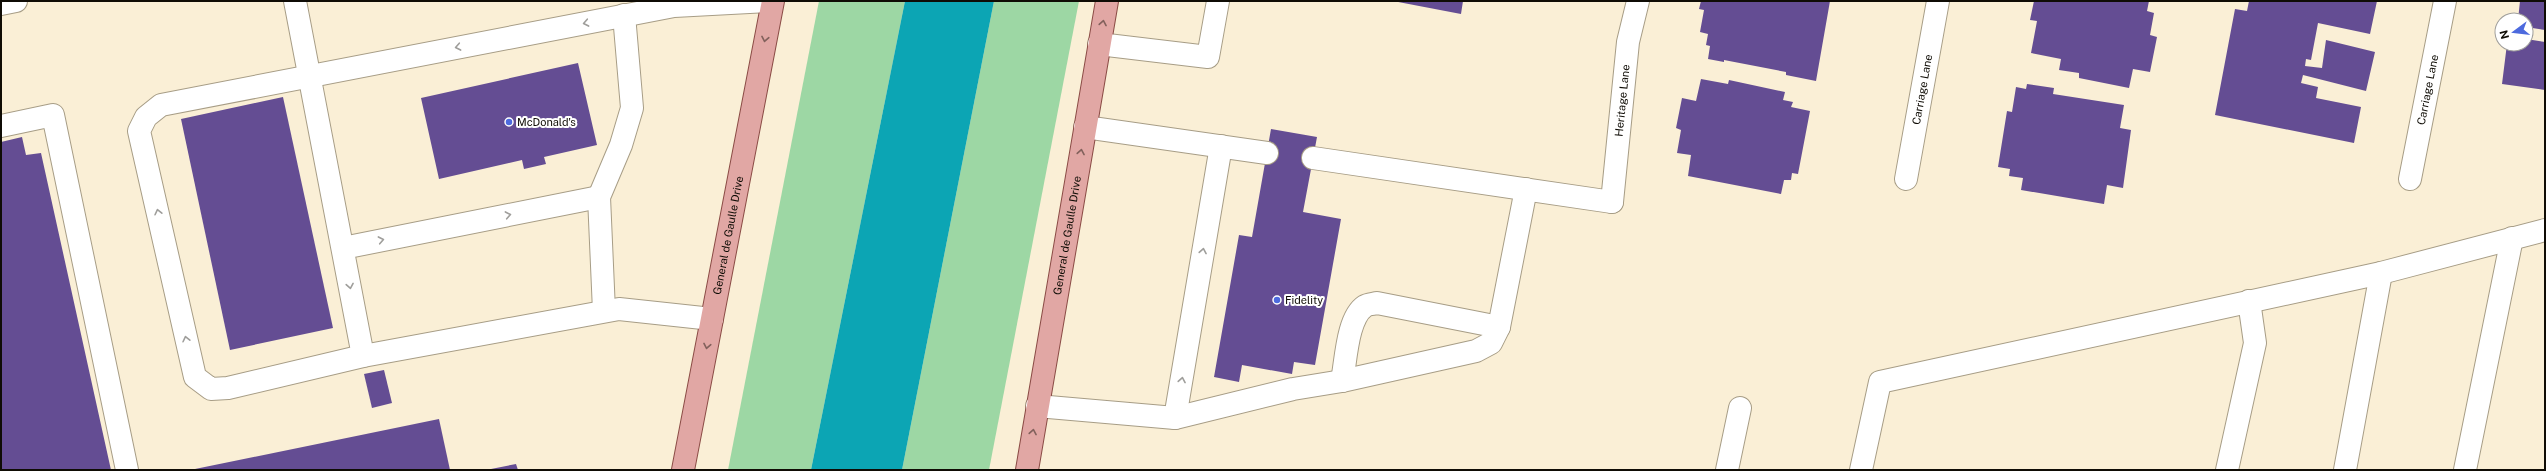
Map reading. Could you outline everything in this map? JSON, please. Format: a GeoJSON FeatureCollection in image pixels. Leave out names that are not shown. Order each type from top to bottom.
{"type":"FeatureCollection","features":[{"type":"Feature","properties":{"kind":"main road","name":"General de Gaulle Drive"},"geometry":{"type":"LineString","coordinates":[[683,470],[773,1]]}},
{"type":"Feature","properties":{"kind":"main road","name":"General de Gaulle Drive"},"geometry":{"type":"LineString","coordinates":[[1027,470],[1107,1]]}},
{"type":"Feature","properties":{"kind":"street"},"geometry":{"type":"LineString","coordinates":[[1,4],[16,1]]}},
{"type":"Feature","properties":{"kind":"street"},"geometry":{"type":"LineString","coordinates":[[295,1],[363,356]]}},
{"type":"Feature","properties":{"kind":"street"},"geometry":{"type":"LineString","coordinates":[[712,320],[619,308],[363,356],[228,388],[210,389],[195,377],[139,130],[146,117],[161,104],[674,6],[769,1]]}},
{"type":"Feature","properties":{"kind":"street"},"geometry":{"type":"LineString","coordinates":[[1099,44],[1208,57],[1218,1]]}},
{"type":"Feature","properties":{"kind":"street","name":"Heritage Lane"},"geometry":{"type":"LineString","coordinates":[[1526,189],[1612,202],[1628,42],[1638,1]]}},
{"type":"Feature","properties":{"kind":"street","name":"Carriage Lane"},"geometry":{"type":"LineString","coordinates":[[1906,178],[1938,1]]}},
{"type":"Feature","properties":{"kind":"street","name":"Carriage Lane"},"geometry":{"type":"LineString","coordinates":[[2410,179],[2445,1]]}},
{"type":"Feature","properties":{"kind":"street"},"geometry":{"type":"LineString","coordinates":[[604,311],[599,197],[621,145],[632,108],[624,15]]}},
{"type":"Feature","properties":{"kind":"street"},"geometry":{"type":"LineString","coordinates":[[1,126],[53,115],[127,470]]}},
{"type":"Feature","properties":{"kind":"street"},"geometry":{"type":"LineString","coordinates":[[1085,127],[1267,153]]}},
{"type":"Feature","properties":{"kind":"street"},"geometry":{"type":"LineString","coordinates":[[1175,418],[1221,146]]}},
{"type":"Feature","properties":{"kind":"street"},"geometry":{"type":"LineString","coordinates":[[1037,406],[1175,418],[1293,389],[1342,381],[1476,351],[1491,343],[1499,327],[1526,189],[1313,158]]}},
{"type":"Feature","properties":{"kind":"street"},"geometry":{"type":"LineString","coordinates":[[343,248],[599,197]]}},
{"type":"Feature","properties":{"kind":"street"},"geometry":{"type":"LineString","coordinates":[[1861,470],[1880,382],[2381,273],[2545,230]]}},
{"type":"Feature","properties":{"kind":"street"},"geometry":{"type":"LineString","coordinates":[[2465,470],[2512,238]]}},
{"type":"Feature","properties":{"kind":"street"},"geometry":{"type":"LineString","coordinates":[[2345,470],[2381,273]]}},
{"type":"Feature","properties":{"kind":"street"},"geometry":{"type":"LineString","coordinates":[[2227,470],[2255,343],[2249,302]]}},
{"type":"Feature","properties":{"kind":"street"},"geometry":{"type":"LineString","coordinates":[[1342,381],[1352,324],[1365,306],[1377,303],[1499,327]]}},
{"type":"Feature","properties":{"kind":"street"},"geometry":{"type":"LineString","coordinates":[[1727,470],[1740,408]]}},
{"type":"Feature","properties":{"kind":"green space"},"geometry":{"type":"Polygon","coordinates":[[[819,1],[905,1],[811,470],[728,470],[819,1]]]}},
{"type":"Feature","properties":{"kind":"green space"},"geometry":{"type":"Polygon","coordinates":[[[994,1],[1079,1],[989,470],[902,470],[994,1]]]}},
{"type":"Feature","properties":{"kind":"water"},"geometry":{"type":"Polygon","coordinates":[[[905,1],[994,1],[902,470],[811,470],[905,1]]]}},
{"type":"Feature","properties":{"kind":"building"},"geometry":{"type":"Polygon","coordinates":[[[1393,1],[1463,1],[1461,14],[1393,1]]]}},
{"type":"Feature","properties":{"kind":"building"},"geometry":{"type":"Polygon","coordinates":[[[1701,1],[1830,1],[1816,81],[1786,75],[1786,72],[1724,60],[1724,62],[1708,59],[1710,46],[1706,45],[1708,34],[1700,32],[1704,10],[1699,9],[1701,1]]]}},
{"type":"Feature","properties":{"kind":"building"},"geometry":{"type":"Polygon","coordinates":[[[2034,1],[2149,1],[2147,11],[2154,13],[2150,35],[2157,37],[2150,72],[2133,69],[2129,88],[2079,78],[2079,73],[2059,70],[2061,59],[2031,53],[2037,21],[2030,20],[2034,1]]]}},
{"type":"Feature","properties":{"kind":"building"},"geometry":{"type":"Polygon","coordinates":[[[2249,1],[2377,1],[2370,34],[2318,23],[2311,60],[2306,59],[2305,66],[2322,68],[2326,40],[2375,52],[2366,91],[2303,75],[2301,83],[2318,87],[2316,98],[2361,107],[2354,143],[2215,115],[2235,9],[2247,11],[2249,1]]]}},
{"type":"Feature","properties":{"kind":"building"},"geometry":{"type":"Polygon","coordinates":[[[2520,1],[2545,1],[2545,30],[2534,28],[2534,12],[2519,12],[2520,1]]]}},
{"type":"Feature","properties":{"kind":"building"},"geometry":{"type":"Polygon","coordinates":[[[2534,40],[2545,42],[2545,90],[2502,84],[2506,52],[2534,52],[2534,40]]]}},
{"type":"Feature","properties":{"kind":"building","name":"McDonald's"},"geometry":{"type":"Polygon","coordinates":[[[578,63],[597,145],[544,157],[546,164],[524,169],[522,160],[439,179],[421,98],[578,63]]]}},
{"type":"Feature","properties":{"kind":"building"},"geometry":{"type":"Polygon","coordinates":[[[1701,79],[1728,84],[1729,80],[1785,92],[1783,100],[1793,102],[1791,107],[1810,111],[1798,174],[1792,173],[1791,180],[1784,180],[1781,194],[1688,176],[1691,155],[1677,153],[1681,130],[1676,128],[1682,98],[1696,101],[1701,79]]]}},
{"type":"Feature","properties":{"kind":"building"},"geometry":{"type":"Polygon","coordinates":[[[2027,84],[2054,88],[2053,94],[2124,105],[2120,128],[2131,130],[2123,188],[2107,185],[2104,204],[2021,190],[2023,178],[2009,176],[2010,169],[1998,167],[2007,111],[2012,112],[2016,87],[2026,89],[2027,84]]]}},
{"type":"Feature","properties":{"kind":"building"},"geometry":{"type":"Polygon","coordinates":[[[283,97],[333,328],[230,350],[181,119],[283,97]]]}},
{"type":"Feature","properties":{"kind":"building","name":"Fidelity"},"geometry":{"type":"Polygon","coordinates":[[[1271,129],[1317,137],[1303,212],[1341,219],[1315,365],[1294,362],[1292,374],[1242,365],[1239,382],[1214,377],[1239,235],[1252,237],[1271,129]]]}},
{"type":"Feature","properties":{"kind":"building"},"geometry":{"type":"Polygon","coordinates":[[[22,137],[26,155],[41,153],[111,470],[1,470],[1,142],[22,137]]]}},
{"type":"Feature","properties":{"kind":"building"},"geometry":{"type":"Polygon","coordinates":[[[384,370],[392,403],[372,408],[364,374],[384,370]]]}},
{"type":"Feature","properties":{"kind":"building"},"geometry":{"type":"Polygon","coordinates":[[[439,419],[450,470],[195,470],[195,469],[439,419]]]}},
{"type":"Feature","properties":{"kind":"building"},"geometry":{"type":"Polygon","coordinates":[[[516,464],[518,470],[491,470],[491,469],[516,464]]]}},
{"type":"Feature","properties":{"kind":"place","name":"McDonald's"},"geometry":{"type":"Point","coordinates":[509,122]}},
{"type":"Feature","properties":{"kind":"place","name":"Fidelity"},"geometry":{"type":"Point","coordinates":[1277,300]}}]}
